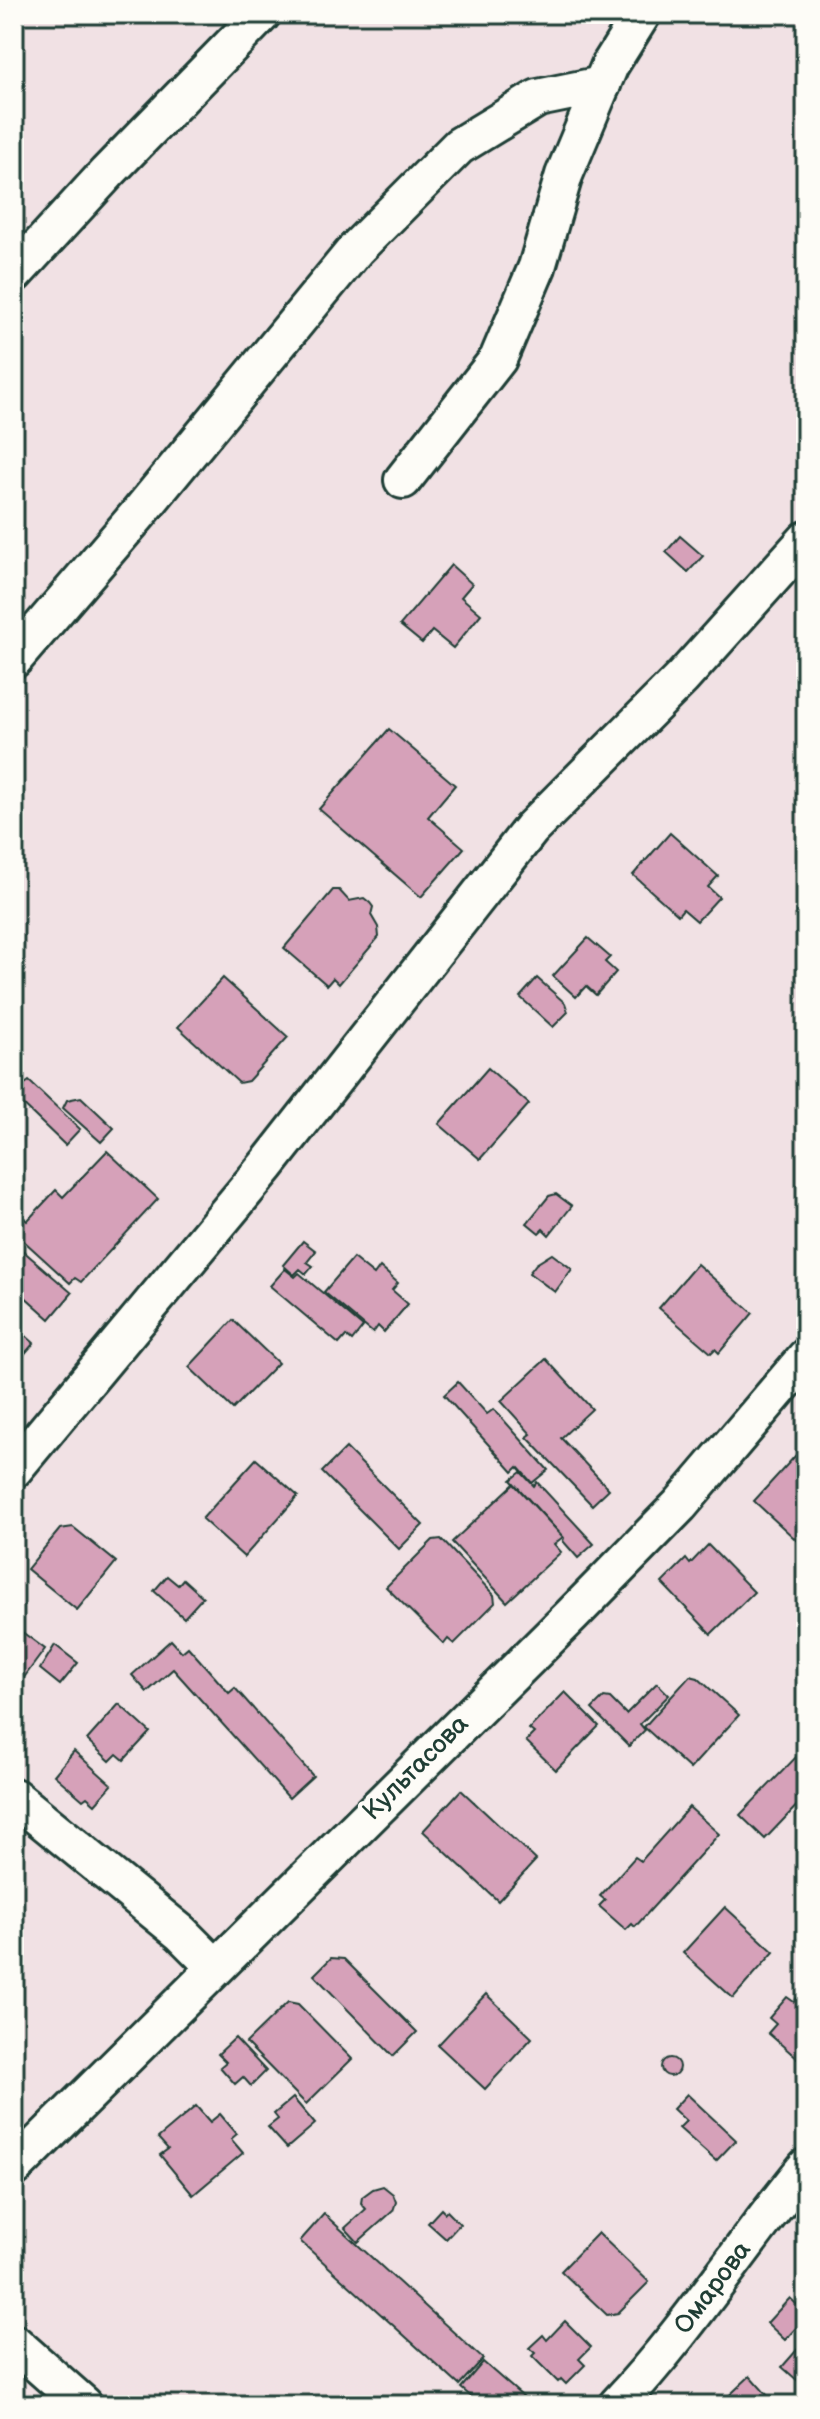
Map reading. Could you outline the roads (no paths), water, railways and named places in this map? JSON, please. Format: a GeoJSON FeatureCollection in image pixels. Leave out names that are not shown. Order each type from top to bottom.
{"type":"FeatureCollection","features":[{"type":"Feature","properties":{"kind":"street"},"geometry":{"type":"LineString","coordinates":[[14,274],[107,173],[262,14]]}},
{"type":"Feature","properties":{"kind":"street"},"geometry":{"type":"LineString","coordinates":[[403,480],[498,359],[537,267],[564,175],[610,65],[642,14]]}},
{"type":"Feature","properties":{"kind":"street"},"geometry":{"type":"LineString","coordinates":[[14,659],[140,512],[356,249],[459,146],[538,98],[602,85]]}},
{"type":"Feature","properties":{"kind":"street"},"geometry":{"type":"LineString","coordinates":[[14,1469],[267,1165],[531,829],[682,678],[806,540]]}},
{"type":"Feature","properties":{"kind":"street","name":"Культасова"},"geometry":{"type":"LineString","coordinates":[[14,2168],[680,1505],[806,1357]]}},
{"type":"Feature","properties":{"kind":"street"},"geometry":{"type":"LineString","coordinates":[[14,1797],[181,1933],[215,1967]]}},
{"type":"Feature","properties":{"kind":"street","name":"Омарова"},"geometry":{"type":"LineString","coordinates":[[617,2405],[696,2313],[806,2167]]}},
{"type":"Feature","properties":{"kind":"street"},"geometry":{"type":"LineString","coordinates":[[14,2343],[84,2405]]}}]}
